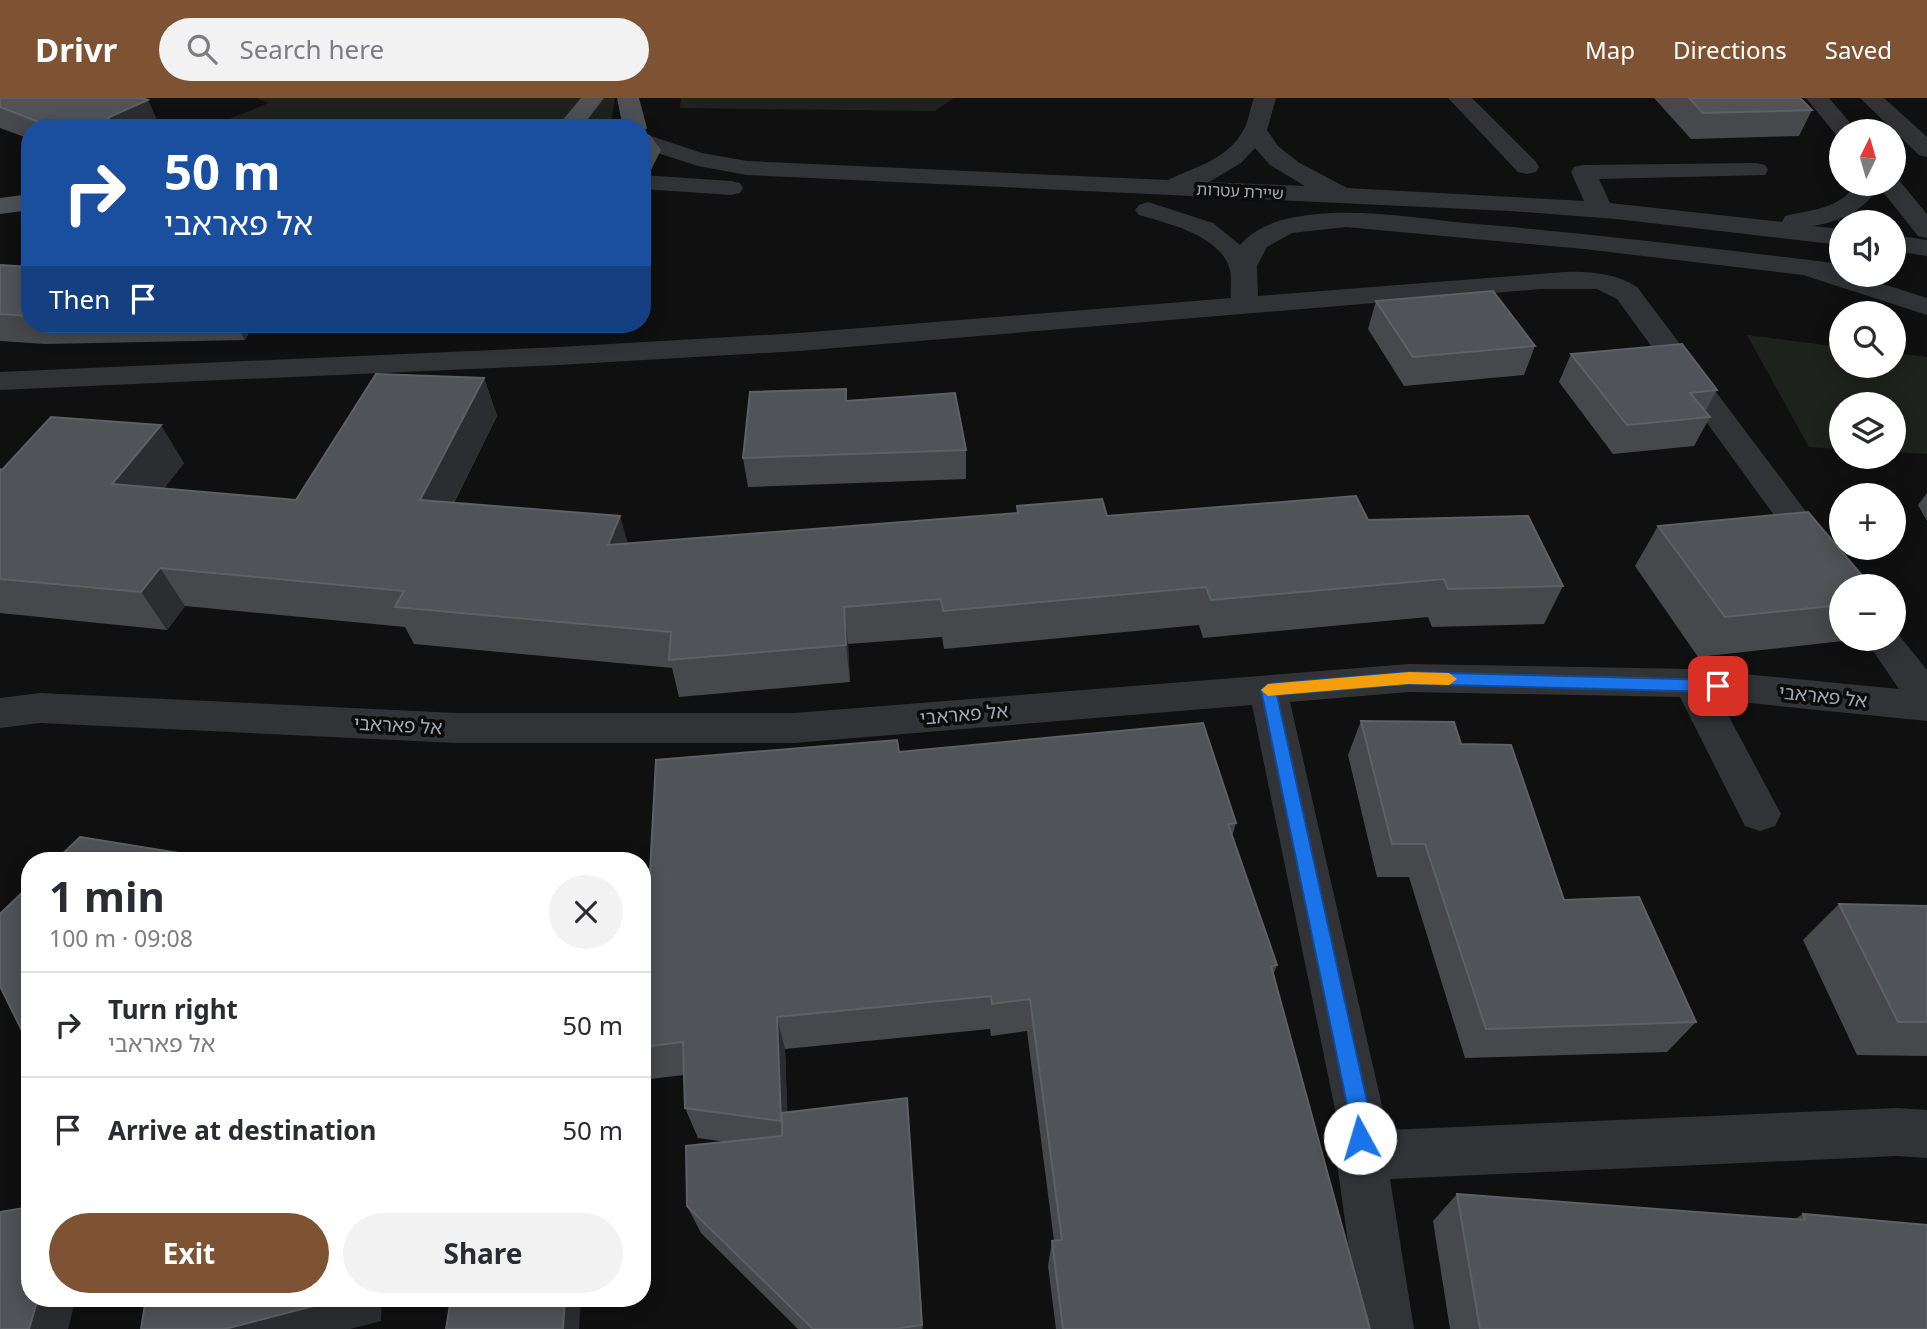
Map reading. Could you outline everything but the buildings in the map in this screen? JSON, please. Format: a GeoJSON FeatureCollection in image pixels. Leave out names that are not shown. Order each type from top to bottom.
{"type":"FeatureCollection","features":[{"type":"Feature","properties":{"kind":"main road"},"geometry":{"type":"LineString","coordinates":[[576,119],[593,98]]}},
{"type":"Feature","properties":{"kind":"main road"},"geometry":{"type":"LineString","coordinates":[[628,98],[633,119]]}},
{"type":"Feature","properties":{"kind":"main road"},"geometry":{"type":"LineString","coordinates":[[0,183],[21,180]]}},
{"type":"Feature","properties":{"kind":"main road"},"geometry":{"type":"LineString","coordinates":[[0,206],[21,203]]}},
{"type":"Feature","properties":{"kind":"street"},"geometry":{"type":"LineString","coordinates":[[1244,271],[1230,246],[1214,234],[1178,218],[1153,199],[1208,174],[1236,154],[1255,130],[1265,98]]}},
{"type":"Feature","properties":{"kind":"street"},"geometry":{"type":"LineString","coordinates":[[1459,98],[1527,167]]}},
{"type":"Feature","properties":{"kind":"street"},"geometry":{"type":"LineString","coordinates":[[1817,98],[1835,119]]}},
{"type":"Feature","properties":{"kind":"street"},"geometry":{"type":"LineString","coordinates":[[1871,98],[1927,150]]}},
{"type":"Feature","properties":{"kind":"street"},"geometry":{"type":"LineString","coordinates":[[1255,130],[1270,152],[1306,177],[1340,192],[1364,197]]}},
{"type":"Feature","properties":{"kind":"street","name":"שיירת עטרות"},"geometry":{"type":"LineString","coordinates":[[651,144],[682,156],[718,165],[1153,199],[1343,220],[1584,241],[1829,270]]}},
{"type":"Feature","properties":{"kind":"street"},"geometry":{"type":"LineString","coordinates":[[1601,210],[1583,172],[1756,170]]}},
{"type":"Feature","properties":{"kind":"street","name":"שיירת עטרות"},"geometry":{"type":"LineString","coordinates":[[651,183],[787,193],[1153,199],[1364,197],[1601,210],[1829,235]]}},
{"type":"Feature","properties":{"kind":"street"},"geometry":{"type":"LineString","coordinates":[[1740,224],[1784,222],[1838,214],[1852,206],[1859,196]]}},
{"type":"Feature","properties":{"kind":"street"},"geometry":{"type":"LineString","coordinates":[[1899,196],[1927,230]]}},
{"type":"Feature","properties":{"kind":"street"},"geometry":{"type":"LineString","coordinates":[[1245,306],[1244,271],[1252,251],[1280,228],[1301,223],[1343,220]]}},
{"type":"Feature","properties":{"kind":"street"},"geometry":{"type":"LineString","coordinates":[[1906,245],[1927,248]]}},
{"type":"Feature","properties":{"kind":"street"},"geometry":{"type":"LineString","coordinates":[[1784,264],[1885,292],[1927,307]]}},
{"type":"Feature","properties":{"kind":"street"},"geometry":{"type":"LineString","coordinates":[[0,381],[559,356],[799,342],[1581,279],[1614,283],[1627,293],[1835,574]]}},
{"type":"Feature","properties":{"kind":"street"},"geometry":{"type":"LineString","coordinates":[[1906,280],[1927,283]]}},
{"type":"Feature","properties":{"kind":"street"},"geometry":{"type":"LineString","coordinates":[[1892,651],[1927,698]]}},
{"type":"Feature","properties":{"kind":"street","name":"אל פאראבי"},"geometry":{"type":"LineString","coordinates":[[0,713],[40,708],[457,728],[794,728],[1409,678],[1692,683],[1927,706]]}},
{"type":"Feature","properties":{"kind":"street"},"geometry":{"type":"LineString","coordinates":[[1692,683],[1760,814]]}},
{"type":"Feature","properties":{"kind":"street"},"geometry":{"type":"LineString","coordinates":[[1268,690],[1360,1119],[1360,1156],[1387,1329]]}},
{"type":"Feature","properties":{"kind":"street"},"geometry":{"type":"LineString","coordinates":[[1360,1156],[1883,1133],[1927,1134]]}},
{"type":"Feature","properties":{"kind":"shaded area"},"geometry":{"type":"Polygon","coordinates":[[[256,98],[615,98],[612,119],[229,119],[269,103],[256,98]]]}},
{"type":"Feature","properties":{"kind":"shaded area"},"geometry":{"type":"Polygon","coordinates":[[[681,98],[954,98],[935,111],[680,108],[681,98]]]}},
{"type":"Feature","properties":{"kind":"shaded area"},"geometry":{"type":"Polygon","coordinates":[[[1747,335],[1829,345],[1829,378],[1906,378],[1906,354],[1927,357],[1927,454],[1906,453],[1906,392],[1829,392],[1829,448],[1809,447],[1747,335]]]}},
{"type":"Feature","properties":{"kind":"slow traffic"},"geometry":{"type":"LineString","coordinates":[[1268,690],[1409,678],[1449,679]]}},
{"type":"Feature","properties":{"kind":"route"},"geometry":{"type":"LineString","coordinates":[[1360,1138],[1360,1119],[1268,690],[1409,678],[1692,683],[1718,686]]}}]}
